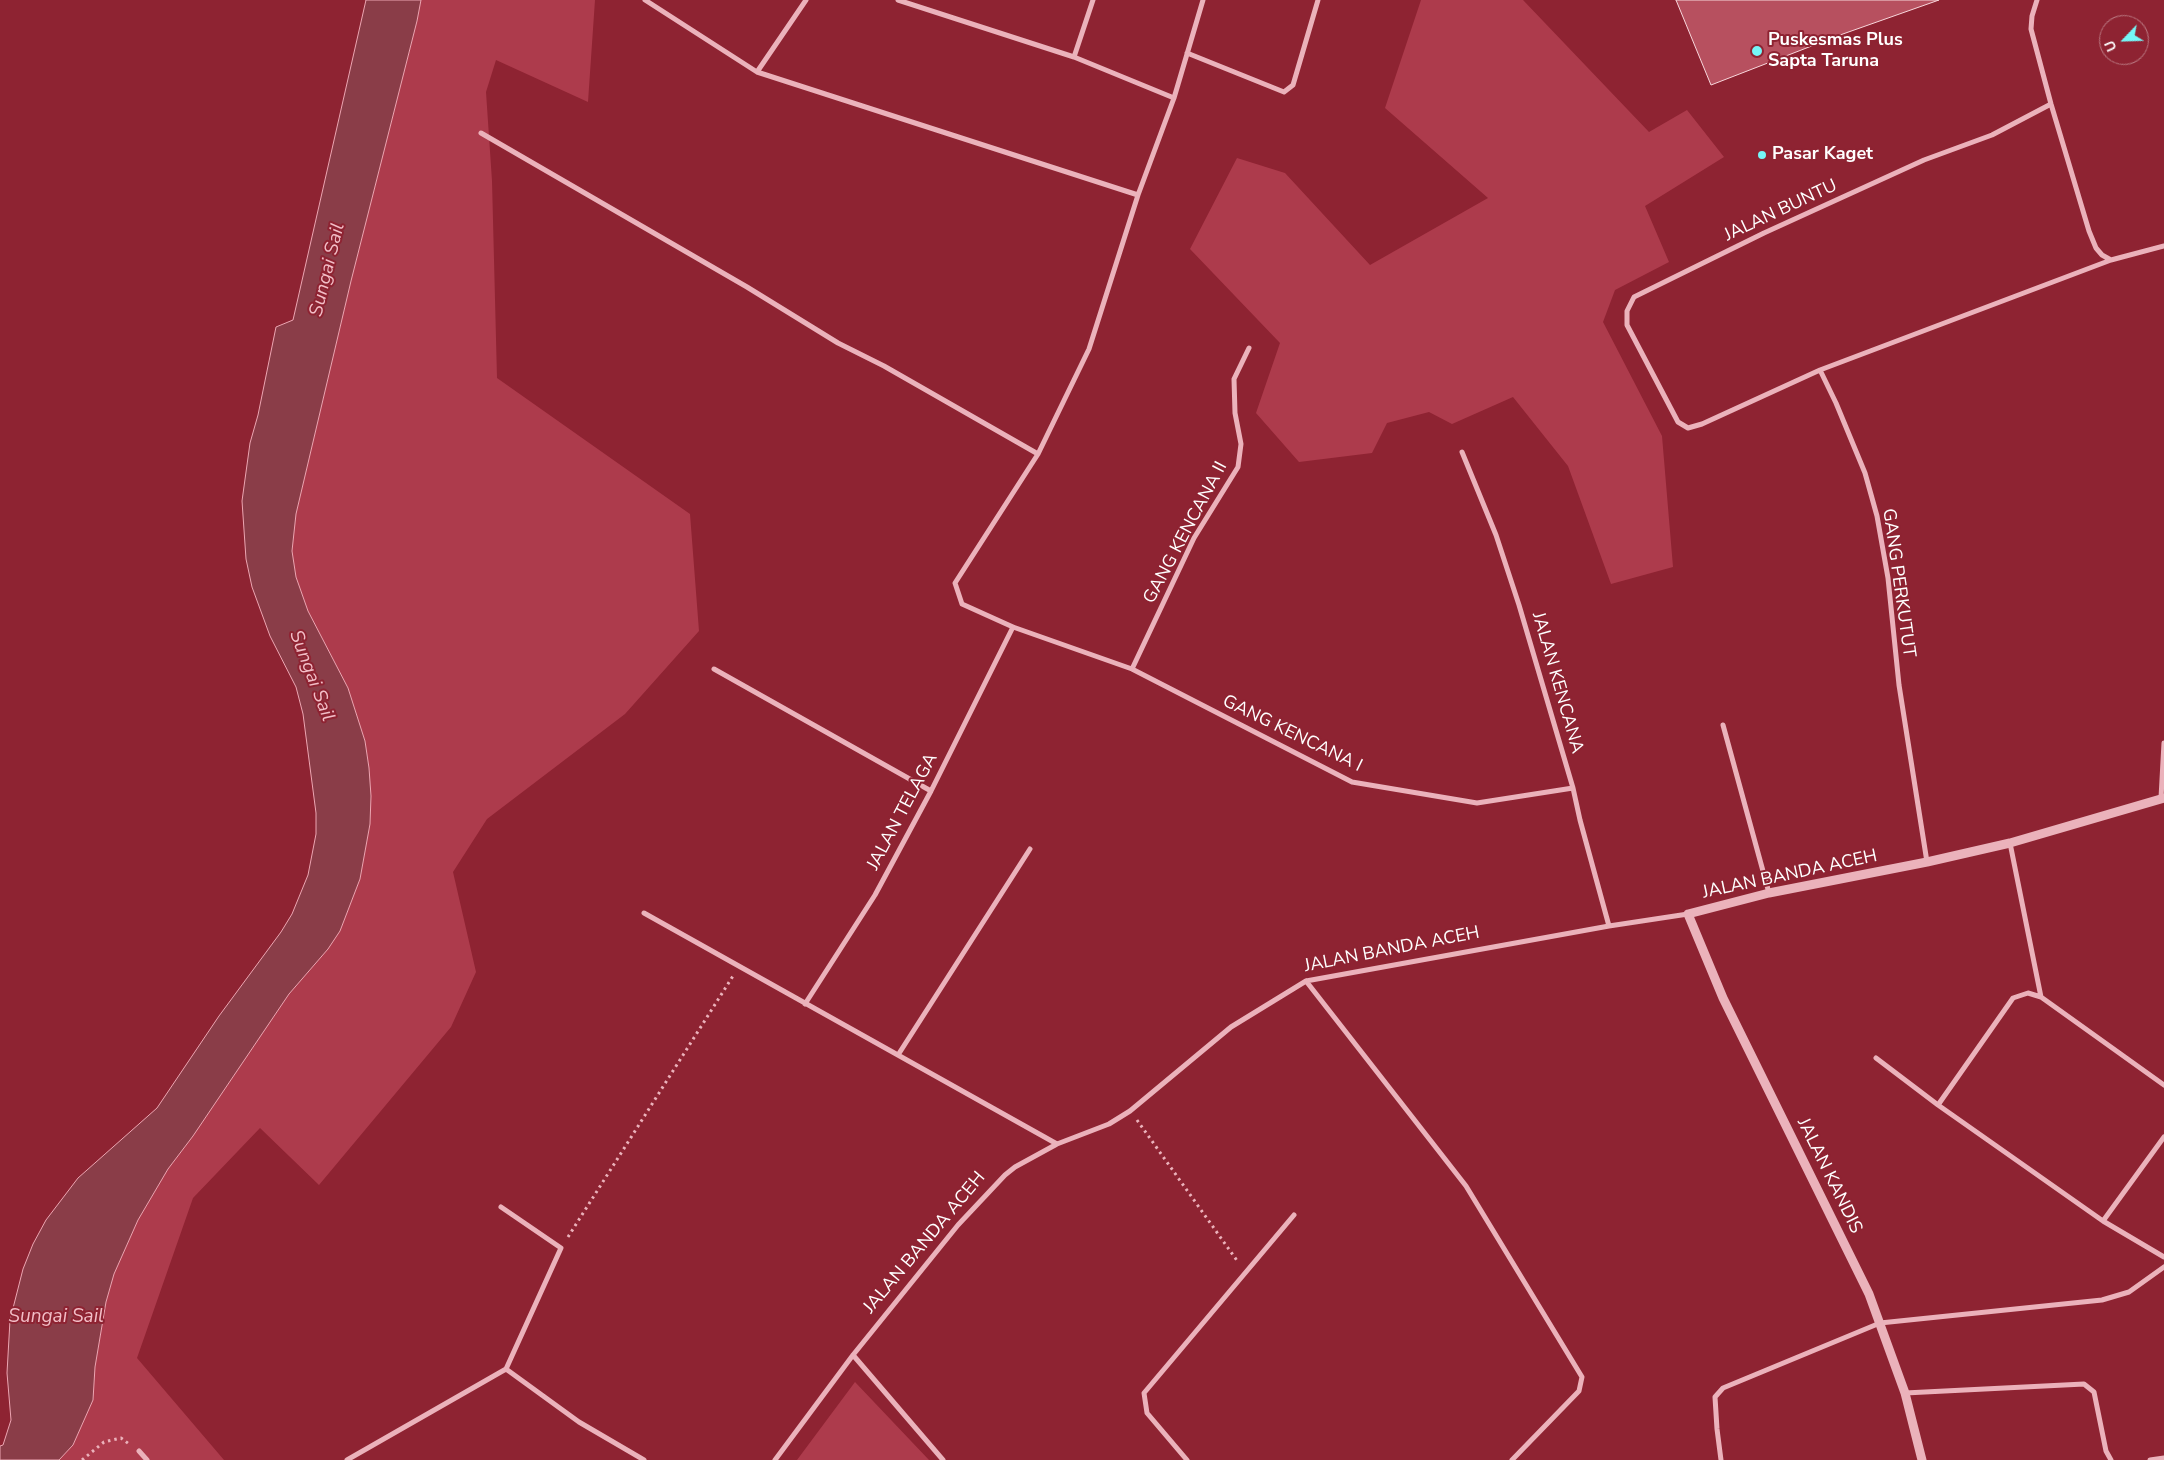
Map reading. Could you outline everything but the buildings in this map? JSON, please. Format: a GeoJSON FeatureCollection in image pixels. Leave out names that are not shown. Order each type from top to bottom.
{"type":"FeatureCollection","features":[{"type":"Feature","properties":{"kind":"street"},"geometry":{"type":"LineString","coordinates":[[645,0],[757,72],[1138,194]]}},
{"type":"Feature","properties":{"kind":"street"},"geometry":{"type":"LineString","coordinates":[[757,72],[806,0]]}},
{"type":"Feature","properties":{"kind":"street"},"geometry":{"type":"LineString","coordinates":[[898,0],[1074,57],[1174,98]]}},
{"type":"Feature","properties":{"kind":"street"},"geometry":{"type":"LineString","coordinates":[[1074,57],[1093,0]]}},
{"type":"Feature","properties":{"kind":"street","name":"GANG KENCANA I"},"geometry":{"type":"LineString","coordinates":[[1203,0],[1174,98],[1138,194],[1090,349],[1038,454],[956,583],[962,604],[1013,627],[1132,669],[1352,782],[1477,803],[1573,788]]}},
{"type":"Feature","properties":{"kind":"street"},"geometry":{"type":"LineString","coordinates":[[1187,53],[1284,92],[1293,84],[1318,0]]}},
{"type":"Feature","properties":{"kind":"street"},"geometry":{"type":"LineString","coordinates":[[2037,0],[2032,16],[2031,29],[2051,104],[2089,231],[2096,248],[2102,255],[2111,260]]}},
{"type":"Feature","properties":{"kind":"street","name":"JALAN BUNTU"},"geometry":{"type":"LineString","coordinates":[[1820,370],[1702,424],[1688,428],[1678,422],[1627,325],[1627,311],[1634,298],[1773,229],[1924,160],[1992,135],[2051,104]]}},
{"type":"Feature","properties":{"kind":"street"},"geometry":{"type":"LineString","coordinates":[[480,133],[747,287],[838,343],[884,366],[1038,454]]}},
{"type":"Feature","properties":{"kind":"street"},"geometry":{"type":"LineString","coordinates":[[1820,370],[2111,260],[2164,246]]}},
{"type":"Feature","properties":{"kind":"street","name":"GANG KENCANA II"},"geometry":{"type":"LineString","coordinates":[[1132,669],[1194,538],[1238,467],[1241,444],[1234,413],[1234,379],[1249,348]]}},
{"type":"Feature","properties":{"kind":"street","name":"GANG PERKUTUT"},"geometry":{"type":"LineString","coordinates":[[1820,370],[1865,473],[1877,516],[1888,578],[1899,685],[1927,862]]}},
{"type":"Feature","properties":{"kind":"street","name":"JALAN KENCANA"},"geometry":{"type":"LineString","coordinates":[[1462,452],[1496,535],[1514,587],[1573,788],[1609,926]]}},
{"type":"Feature","properties":{"kind":"street","name":"JALAN TELAGA"},"geometry":{"type":"LineString","coordinates":[[805,1004],[875,895],[931,791],[1013,627]]}},
{"type":"Feature","properties":{"kind":"street"},"geometry":{"type":"LineString","coordinates":[[714,669],[931,791]]}},
{"type":"Feature","properties":{"kind":"street"},"geometry":{"type":"LineString","coordinates":[[1722,726],[1769,893]]}},
{"type":"Feature","properties":{"kind":"street"},"geometry":{"type":"LineString","coordinates":[[2163,798],[2164,743]]}},
{"type":"Feature","properties":{"kind":"street","name":"JALAN BANDA ACEH"},"geometry":{"type":"LineString","coordinates":[[775,1460],[853,1355],[958,1226],[1005,1175],[1015,1167],[1057,1144],[1109,1124],[1130,1111],[1231,1027],[1306,981],[1609,926],[1688,914],[1769,893],[1927,862],[2010,843],[2163,798]]}},
{"type":"Feature","properties":{"kind":"street"},"geometry":{"type":"LineString","coordinates":[[2010,843],[2042,997]]}},
{"type":"Feature","properties":{"kind":"street"},"geometry":{"type":"LineString","coordinates":[[898,1054],[1030,849]]}},
{"type":"Feature","properties":{"kind":"street"},"geometry":{"type":"LineString","coordinates":[[644,913],[1057,1144]]}},
{"type":"Feature","properties":{"kind":"street","name":"JALAN KANDIS"},"geometry":{"type":"LineString","coordinates":[[1688,914],[1723,998],[1870,1294],[1906,1394],[1922,1460]]}},
{"type":"Feature","properties":{"kind":"street"},"geometry":{"type":"LineString","coordinates":[[1306,981],[1466,1186],[1582,1377],[1579,1391],[1512,1460]]}},
{"type":"Feature","properties":{"kind":"street"},"geometry":{"type":"LineString","coordinates":[[1938,1105],[2013,998],[2028,993],[2042,997],[2164,1085]]}},
{"type":"Feature","properties":{"kind":"street"},"geometry":{"type":"LineString","coordinates":[[1876,1058],[1938,1105],[2102,1221],[2164,1257]]}},
{"type":"Feature","properties":{"kind":"street"},"geometry":{"type":"LineString","coordinates":[[2102,1221],[2164,1137]]}},
{"type":"Feature","properties":{"kind":"street"},"geometry":{"type":"LineString","coordinates":[[347,1460],[506,1369],[560,1248],[501,1207]]}},
{"type":"Feature","properties":{"kind":"street"},"geometry":{"type":"LineString","coordinates":[[1187,1460],[1147,1413],[1144,1393],[1294,1215]]}},
{"type":"Feature","properties":{"kind":"street"},"geometry":{"type":"LineString","coordinates":[[1721,1460],[1716,1428],[1715,1398],[1723,1388],[1880,1323],[2102,1300],[2129,1292],[2164,1267]]}},
{"type":"Feature","properties":{"kind":"street"},"geometry":{"type":"LineString","coordinates":[[853,1355],[943,1460]]}},
{"type":"Feature","properties":{"kind":"street"},"geometry":{"type":"LineString","coordinates":[[506,1369],[579,1422],[644,1460]]}},
{"type":"Feature","properties":{"kind":"street"},"geometry":{"type":"LineString","coordinates":[[1906,1394],[2084,1384],[2094,1392],[2106,1451],[2112,1460]]}},
{"type":"Feature","properties":{"kind":"street"},"geometry":{"type":"LineString","coordinates":[[139,1451],[147,1460]]}},
{"type":"Feature","properties":{"kind":"street"},"geometry":{"type":"LineString","coordinates":[[2150,1460],[2164,1458]]}},
{"type":"Feature","properties":{"kind":"path"},"geometry":{"type":"LineString","coordinates":[[560,1248],[738,967]]}},
{"type":"Feature","properties":{"kind":"path"},"geometry":{"type":"LineString","coordinates":[[1130,1111],[1246,1273]]}},
{"type":"Feature","properties":{"kind":"path"},"geometry":{"type":"LineString","coordinates":[[82,1460],[104,1442],[121,1438],[139,1451]]}},
{"type":"Feature","properties":{"kind":"shaded area"},"geometry":{"type":"Polygon","coordinates":[[[421,0],[595,0],[588,102],[496,60],[486,92],[492,181],[497,378],[690,514],[699,631],[625,714],[487,819],[453,872],[476,972],[451,1027],[319,1185],[260,1128],[193,1198],[137,1358],[224,1460],[59,1460],[73,1445],[93,1400],[95,1367],[106,1302],[114,1274],[138,1220],[168,1169],[193,1136],[289,994],[328,949],[340,931],[360,879],[370,824],[371,796],[365,741],[348,688],[308,611],[296,577],[292,551],[296,514],[351,281],[421,0]]]}},
{"type":"Feature","properties":{"kind":"shaded area"},"geometry":{"type":"Polygon","coordinates":[[[1421,0],[1523,0],[1649,132],[1687,110],[1724,157],[1645,206],[1669,262],[1615,290],[1603,322],[1662,436],[1673,567],[1611,584],[1568,466],[1513,397],[1452,424],[1429,412],[1387,423],[1372,453],[1299,462],[1256,413],[1280,343],[1190,249],[1237,158],[1285,173],[1370,265],[1488,198],[1385,108],[1421,0]]]}},
{"type":"Feature","properties":{"kind":"shaded area"},"geometry":{"type":"Polygon","coordinates":[[[855,1382],[929,1460],[797,1460],[855,1382]]]}},
{"type":"Feature","properties":{"kind":"water","name":"Sungai Sail"},"geometry":{"type":"Polygon","coordinates":[[[366,0],[421,0],[351,281],[296,514],[292,551],[296,577],[308,611],[348,688],[365,741],[371,796],[370,824],[360,879],[340,931],[328,949],[289,994],[193,1136],[168,1169],[138,1220],[114,1274],[106,1302],[95,1367],[93,1400],[73,1445],[59,1460],[0,1460],[0,1446],[3,1445],[11,1420],[7,1373],[10,1320],[23,1269],[33,1244],[46,1220],[78,1178],[157,1108],[219,1016],[281,932],[292,914],[308,875],[316,834],[316,813],[303,714],[296,687],[270,636],[252,587],[246,559],[242,501],[250,443],[258,415],[276,327],[293,320],[366,0]]]}},
{"type":"Feature","properties":{"kind":"place","name":"Puskesmas Plus Sapta Taruna"},"geometry":{"type":"Point","coordinates":[1757,51]}},
{"type":"Feature","properties":{"kind":"place","name":"Pasar Kaget"},"geometry":{"type":"Point","coordinates":[1762,155]}}]}
